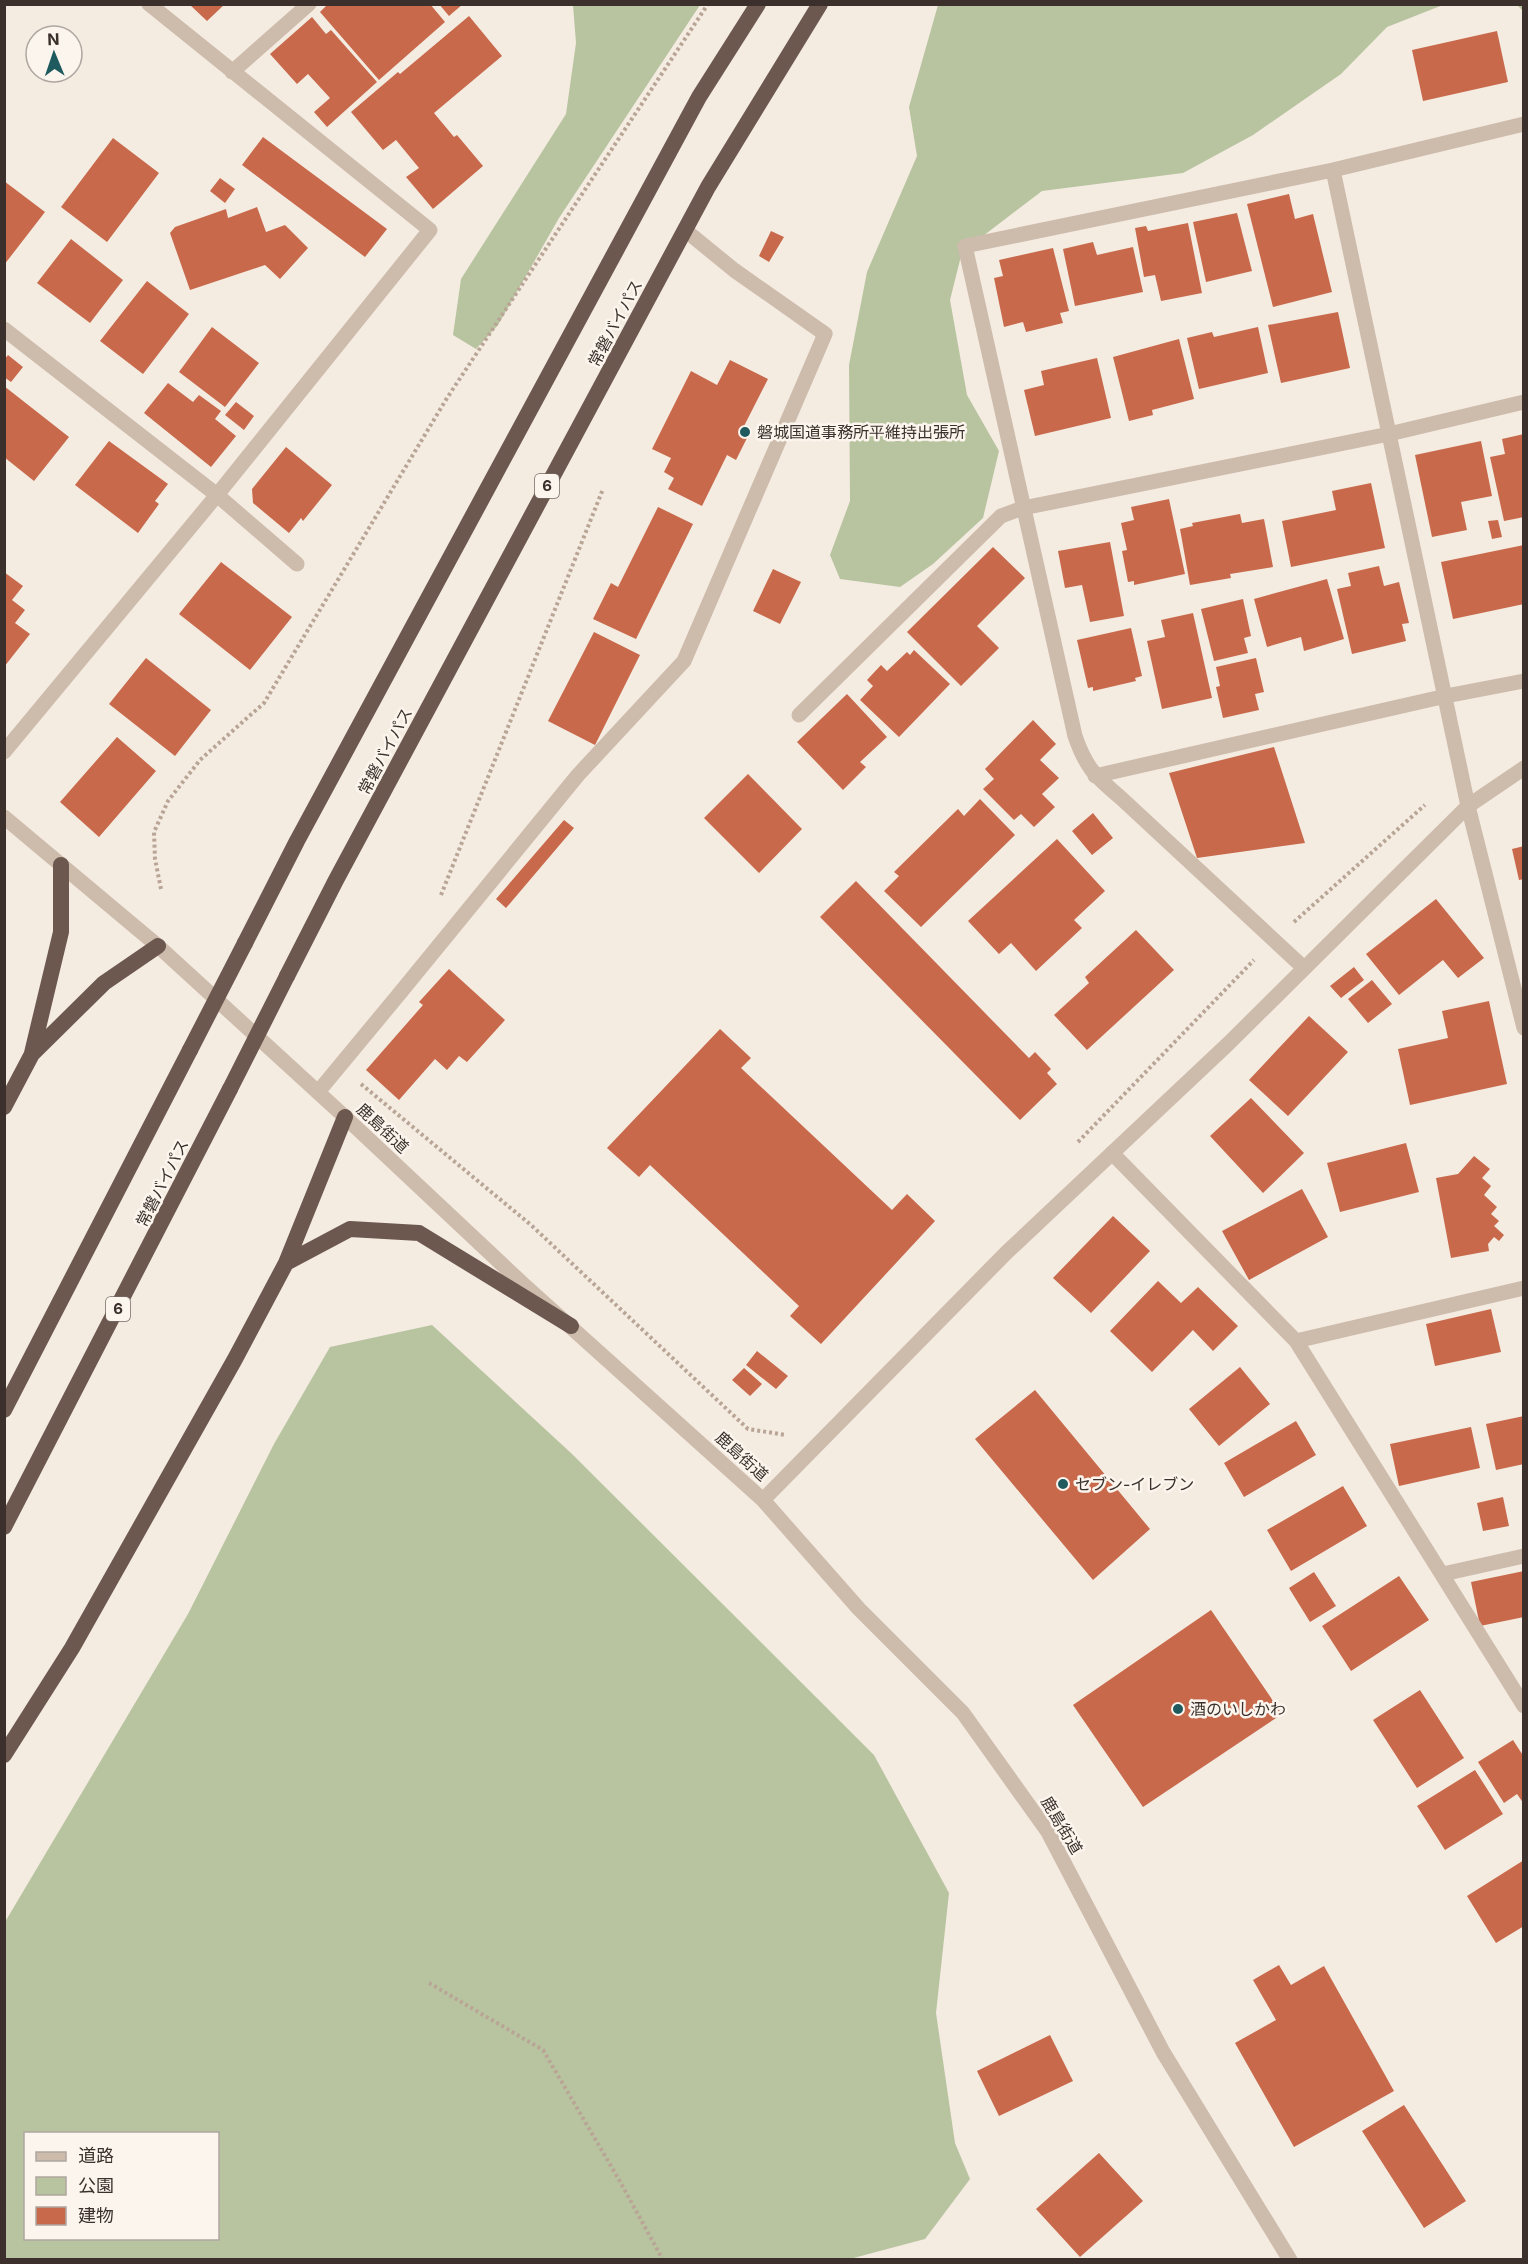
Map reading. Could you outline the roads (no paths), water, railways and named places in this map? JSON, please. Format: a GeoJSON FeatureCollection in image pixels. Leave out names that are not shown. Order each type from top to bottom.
{"type":"FeatureCollection","features":[{"type":"Feature","properties":{"kind":"highway","name":"常磐バイパス"},"geometry":{"type":"LineString","coordinates":[[4,1410],[297,842],[699,97],[758,4]]}},
{"type":"Feature","properties":{"kind":"highway","name":"常磐バイパス"},"geometry":{"type":"LineString","coordinates":[[4,1527],[342,869],[714,177],[820,4]]}},
{"type":"Feature","properties":{"kind":"highway"},"geometry":{"type":"LineString","coordinates":[[4,1107],[32,1054],[61,932],[61,865]]}},
{"type":"Feature","properties":{"kind":"highway"},"geometry":{"type":"LineString","coordinates":[[32,1054],[104,983],[158,946]]}},
{"type":"Feature","properties":{"kind":"highway"},"geometry":{"type":"LineString","coordinates":[[4,1755],[72,1648],[235,1359],[286,1263],[345,1117]]}},
{"type":"Feature","properties":{"kind":"highway"},"geometry":{"type":"LineString","coordinates":[[286,1263],[350,1229],[418,1233],[571,1326]]}},
{"type":"Feature","properties":{"kind":"street"},"geometry":{"type":"LineString","coordinates":[[4,752],[217,495],[430,230],[148,4]]}},
{"type":"Feature","properties":{"kind":"street"},"geometry":{"type":"LineString","coordinates":[[232,72],[309,4]]}},
{"type":"Feature","properties":{"kind":"street"},"geometry":{"type":"LineString","coordinates":[[1304,968],[1095,776],[1083,760],[1075,736],[965,246],[1333,170],[1524,124]]}},
{"type":"Feature","properties":{"kind":"street"},"geometry":{"type":"LineString","coordinates":[[1333,170],[1468,806],[1520,1001],[1524,1028]]}},
{"type":"Feature","properties":{"kind":"street"},"geometry":{"type":"LineString","coordinates":[[318,1092],[578,775],[684,661],[825,334],[734,270],[685,230]]}},
{"type":"Feature","properties":{"kind":"street"},"geometry":{"type":"LineString","coordinates":[[4,329],[217,495],[297,564]]}},
{"type":"Feature","properties":{"kind":"street"},"geometry":{"type":"LineString","coordinates":[[799,715],[1001,516],[1023,508],[1389,434],[1524,402]]}},
{"type":"Feature","properties":{"kind":"street"},"geometry":{"type":"LineString","coordinates":[[1095,776],[1446,696],[1524,681]]}},
{"type":"Feature","properties":{"kind":"street"},"geometry":{"type":"LineString","coordinates":[[763,1500],[1006,1253],[1112,1154],[1468,806],[1524,768]]}},
{"type":"Feature","properties":{"kind":"street","name":"鹿島街道"},"geometry":{"type":"LineString","coordinates":[[4,817],[158,946],[524,1285],[763,1500],[859,1609],[963,1713],[1048,1832],[1163,2052],[1290,2259]]}},
{"type":"Feature","properties":{"kind":"street"},"geometry":{"type":"LineString","coordinates":[[1112,1154],[1296,1341],[1524,1706]]}},
{"type":"Feature","properties":{"kind":"street"},"geometry":{"type":"LineString","coordinates":[[1296,1341],[1524,1288]]}},
{"type":"Feature","properties":{"kind":"street"},"geometry":{"type":"LineString","coordinates":[[1443,1574],[1524,1556]]}},
{"type":"Feature","properties":{"kind":"place","name":"磐城国道事務所平維持出張所"},"geometry":{"type":"Point","coordinates":[745,432]}},
{"type":"Feature","properties":{"kind":"place","name":"セブン-イレブン"},"geometry":{"type":"Point","coordinates":[1063,1484]}},
{"type":"Feature","properties":{"kind":"place","name":"酒のいしかわ"},"geometry":{"type":"Point","coordinates":[1178,1709]}}]}
